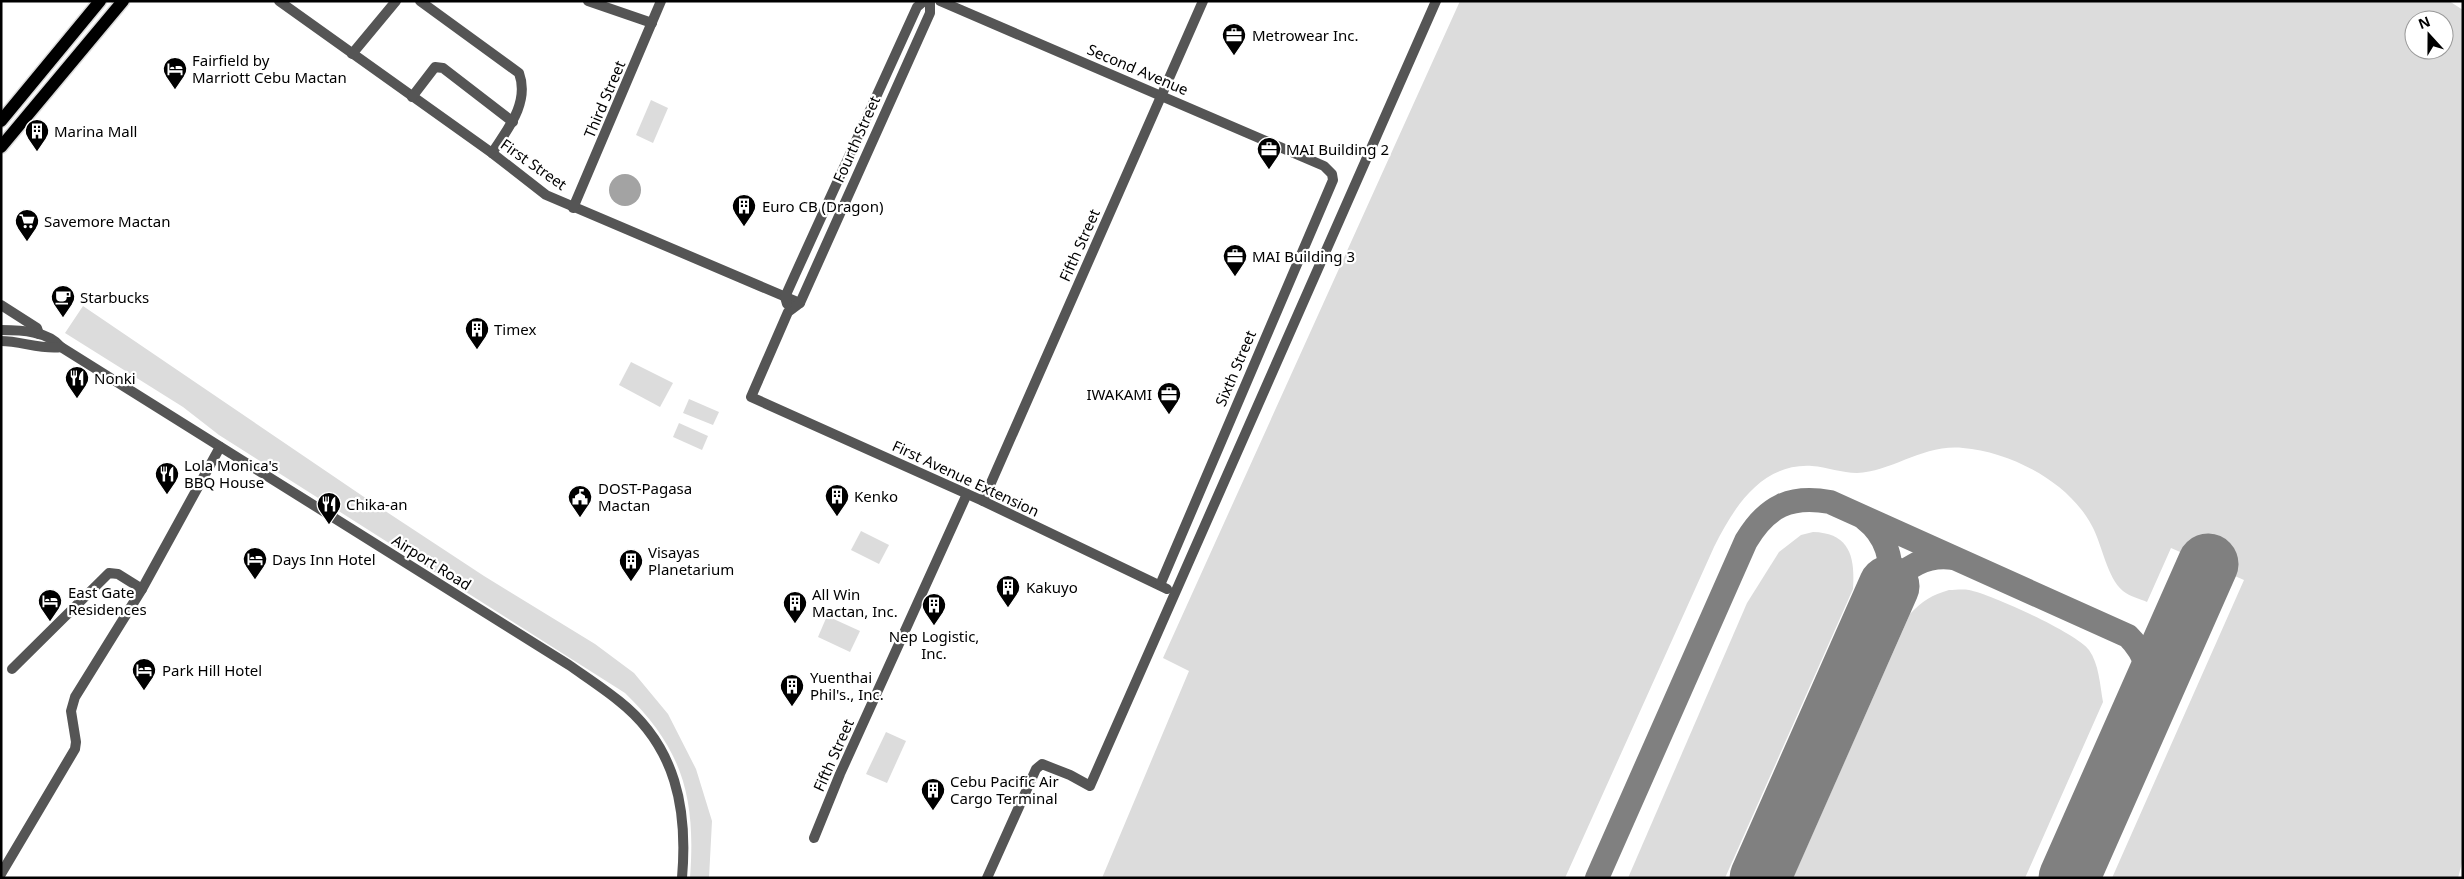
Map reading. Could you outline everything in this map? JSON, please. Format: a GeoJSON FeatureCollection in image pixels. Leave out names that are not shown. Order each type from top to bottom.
{"type":"FeatureCollection","features":[{"type":"Feature","properties":{"kind":"main road"},"geometry":{"type":"LineString","coordinates":[[1,121],[100,1]]}},
{"type":"Feature","properties":{"kind":"main road"},"geometry":{"type":"LineString","coordinates":[[1,147],[122,1]]}},
{"type":"Feature","properties":{"kind":"street","name":"First Street"},"geometry":{"type":"LineString","coordinates":[[279,1],[492,153],[546,195],[800,303]]}},
{"type":"Feature","properties":{"kind":"street"},"geometry":{"type":"LineString","coordinates":[[352,54],[396,1]]}},
{"type":"Feature","properties":{"kind":"street"},"geometry":{"type":"LineString","coordinates":[[420,1],[519,74],[522,90],[513,122],[492,153]]}},
{"type":"Feature","properties":{"kind":"street"},"geometry":{"type":"LineString","coordinates":[[588,1],[652,23]]}},
{"type":"Feature","properties":{"kind":"street","name":"Third Street"},"geometry":{"type":"LineString","coordinates":[[573,208],[662,1]]}},
{"type":"Feature","properties":{"kind":"street","name":"Fourth Street"},"geometry":{"type":"LineString","coordinates":[[785,297],[917,7],[924,1]]}},
{"type":"Feature","properties":{"kind":"street","name":"Fourth Street"},"geometry":{"type":"LineString","coordinates":[[800,303],[930,13],[930,1]]}},
{"type":"Feature","properties":{"kind":"street","name":"Second Avenue"},"geometry":{"type":"LineString","coordinates":[[940,1],[1324,166]]}},
{"type":"Feature","properties":{"kind":"street","name":"Fifth Street"},"geometry":{"type":"LineString","coordinates":[[984,501],[1203,1]]}},
{"type":"Feature","properties":{"kind":"street"},"geometry":{"type":"LineString","coordinates":[[986,878],[1036,768],[1042,764],[1070,774],[1090,786],[1436,1]]}},
{"type":"Feature","properties":{"kind":"street"},"geometry":{"type":"LineString","coordinates":[[412,96],[430,71],[435,67],[443,68],[513,122]]}},
{"type":"Feature","properties":{"kind":"street"},"geometry":{"type":"LineString","coordinates":[[871,107],[885,112]]}},
{"type":"Feature","properties":{"kind":"street"},"geometry":{"type":"LineString","coordinates":[[848,157],[862,163]]}},
{"type":"Feature","properties":{"kind":"street","name":"Sixth Street"},"geometry":{"type":"LineString","coordinates":[[1164,587],[1333,180],[1332,174],[1324,166]]}},
{"type":"Feature","properties":{"kind":"street"},"geometry":{"type":"LineString","coordinates":[[823,214],[836,220]]}},
{"type":"Feature","properties":{"kind":"street"},"geometry":{"type":"LineString","coordinates":[[794,277],[807,284]]}},
{"type":"Feature","properties":{"kind":"street"},"geometry":{"type":"LineString","coordinates":[[785,297],[788,312],[800,303]]}},
{"type":"Feature","properties":{"kind":"street"},"geometry":{"type":"LineString","coordinates":[[1,305],[37,328],[39,334]]}},
{"type":"Feature","properties":{"kind":"street","name":"First Avenue Extension"},"geometry":{"type":"LineString","coordinates":[[788,312],[751,397],[984,501],[1164,587]]}},
{"type":"Feature","properties":{"kind":"street","name":"Airport Road"},"geometry":{"type":"LineString","coordinates":[[1,330],[18,330],[54,338],[62,347],[569,665],[620,701],[659,744],[670,767],[680,797],[682,878]]}},
{"type":"Feature","properties":{"kind":"street","name":"Airport Road"},"geometry":{"type":"LineString","coordinates":[[1,341],[18,341],[52,348],[62,347]]}},
{"type":"Feature","properties":{"kind":"street"},"geometry":{"type":"LineString","coordinates":[[1,874],[74,749],[76,742],[71,711],[75,697],[142,589],[220,446]]}},
{"type":"Feature","properties":{"kind":"street","name":"Fifth Street"},"geometry":{"type":"LineString","coordinates":[[814,838],[840,774],[967,494]]}},
{"type":"Feature","properties":{"kind":"street"},"geometry":{"type":"LineString","coordinates":[[12,669],[67,617],[109,572],[118,574],[142,589]]}},
{"type":"Feature","properties":{"kind":"shaded area"},"geometry":{"type":"Polygon","coordinates":[[[1460,1],[2449,1],[2463,10],[2463,859],[2458,878],[2112,878],[2244,580],[2171,548],[2147,602],[2128,594],[2117,585],[2096,533],[2082,510],[2069,496],[2054,483],[2019,463],[2000,456],[1963,448],[1934,450],[1883,468],[1857,473],[1812,466],[1794,467],[1778,472],[1751,490],[1740,503],[1714,547],[1565,878],[1102,878],[1189,671],[1163,658],[1460,1]]]}},
{"type":"Feature","properties":{"kind":"shaded area"},"geometry":{"type":"Polygon","coordinates":[[[651,100],[668,108],[653,143],[636,135],[651,100]]]}},
{"type":"Feature","properties":{"kind":"shaded area"},"geometry":{"type":"Polygon","coordinates":[[[625,174],[631,175],[636,179],[640,184],[640,196],[636,201],[631,205],[625,206],[619,205],[614,201],[610,196],[609,190],[610,184],[614,179],[619,175],[625,174]]]}},
{"type":"Feature","properties":{"kind":"shaded area"},"geometry":{"type":"Polygon","coordinates":[[[83,306],[367,499],[484,576],[595,644],[634,673],[668,714],[696,769],[712,821],[709,878],[690,878],[691,823],[681,776],[673,755],[645,714],[625,693],[219,435],[183,407],[65,333],[83,306]]]}},
{"type":"Feature","properties":{"kind":"shaded area"},"geometry":{"type":"Polygon","coordinates":[[[631,362],[673,383],[660,407],[619,385],[631,362]]]}},
{"type":"Feature","properties":{"kind":"shaded area"},"geometry":{"type":"Polygon","coordinates":[[[689,399],[719,412],[713,425],[683,413],[689,399]]]}},
{"type":"Feature","properties":{"kind":"shaded area"},"geometry":{"type":"Polygon","coordinates":[[[679,423],[708,436],[702,450],[673,437],[679,423]]]}},
{"type":"Feature","properties":{"kind":"shaded area"},"geometry":{"type":"Polygon","coordinates":[[[861,531],[889,545],[879,564],[851,550],[861,531]]]}},
{"type":"Feature","properties":{"kind":"shaded area"},"geometry":{"type":"Polygon","coordinates":[[[1813,532],[1825,533],[1835,537],[1848,549],[1853,567],[1853,589],[1725,878],[1628,878],[1747,603],[1779,552],[1801,535],[1813,532]]]}},
{"type":"Feature","properties":{"kind":"shaded area"},"geometry":{"type":"Polygon","coordinates":[[[1949,590],[1966,590],[1980,593],[2013,606],[2051,625],[2068,634],[2089,650],[2097,668],[2103,702],[2025,878],[1793,878],[1910,614],[1928,599],[1949,590]]]}},
{"type":"Feature","properties":{"kind":"shaded area"},"geometry":{"type":"Polygon","coordinates":[[[827,616],[860,631],[850,652],[818,637],[827,616]]]}},
{"type":"Feature","properties":{"kind":"shaded area"},"geometry":{"type":"Polygon","coordinates":[[[886,732],[906,741],[887,783],[866,774],[886,732]]]}},
{"type":"Feature","properties":{"kind":"taxiway"},"geometry":{"type":"LineString","coordinates":[[1597,878],[1746,541],[1762,519],[1771,511],[1791,502],[1803,500],[1830,502],[2128,636],[2144,658],[2148,675],[2146,702]]}},
{"type":"Feature","properties":{"kind":"taxiway"},"geometry":{"type":"LineString","coordinates":[[1865,519],[1878,533],[1887,549],[1890,567],[1889,586]]}},
{"type":"Feature","properties":{"kind":"taxiway"},"geometry":{"type":"LineString","coordinates":[[1889,586],[1902,573],[1917,563],[1934,558],[1953,558]]}},
{"type":"Feature","properties":{"kind":"runway"},"geometry":{"type":"LineString","coordinates":[[2069,878],[2208,564]]}},
{"type":"Feature","properties":{"kind":"runway"},"geometry":{"type":"LineString","coordinates":[[1760,878],[1889,586]]}},
{"type":"Feature","properties":{"kind":"place","name":"Metrowear Inc."},"geometry":{"type":"Point","coordinates":[1234,56]}},
{"type":"Feature","properties":{"kind":"place","name":"Fairfield by Marriott Cebu Mactan"},"geometry":{"type":"Point","coordinates":[175,90]}},
{"type":"Feature","properties":{"kind":"place","name":"Marina Mall"},"geometry":{"type":"Point","coordinates":[37,152]}},
{"type":"Feature","properties":{"kind":"place","name":"MAI Building 2"},"geometry":{"type":"Point","coordinates":[1269,170]}},
{"type":"Feature","properties":{"kind":"place","name":"Euro CB (Dragon)"},"geometry":{"type":"Point","coordinates":[744,227]}},
{"type":"Feature","properties":{"kind":"place","name":"Savemore Mactan"},"geometry":{"type":"Point","coordinates":[27,242]}},
{"type":"Feature","properties":{"kind":"place","name":"MAI Building 3"},"geometry":{"type":"Point","coordinates":[1235,277]}},
{"type":"Feature","properties":{"kind":"place","name":"Starbucks"},"geometry":{"type":"Point","coordinates":[63,318]}},
{"type":"Feature","properties":{"kind":"place","name":"Timex"},"geometry":{"type":"Point","coordinates":[477,350]}},
{"type":"Feature","properties":{"kind":"place","name":"Nonki"},"geometry":{"type":"Point","coordinates":[77,399]}},
{"type":"Feature","properties":{"kind":"place","name":"IWAKAMI"},"geometry":{"type":"Point","coordinates":[1169,415]}},
{"type":"Feature","properties":{"kind":"place","name":"Lola Monica's BBQ House"},"geometry":{"type":"Point","coordinates":[167,495]}},
{"type":"Feature","properties":{"kind":"place","name":"Kenko"},"geometry":{"type":"Point","coordinates":[837,517]}},
{"type":"Feature","properties":{"kind":"place","name":"DOST-Pagasa Mactan"},"geometry":{"type":"Point","coordinates":[580,518]}},
{"type":"Feature","properties":{"kind":"place","name":"Chika-an"},"geometry":{"type":"Point","coordinates":[329,525]}},
{"type":"Feature","properties":{"kind":"place","name":"Days Inn Hotel"},"geometry":{"type":"Point","coordinates":[255,580]}},
{"type":"Feature","properties":{"kind":"place","name":"Visayas Planetarium"},"geometry":{"type":"Point","coordinates":[631,582]}},
{"type":"Feature","properties":{"kind":"place","name":"Kakuyo"},"geometry":{"type":"Point","coordinates":[1008,608]}},
{"type":"Feature","properties":{"kind":"place","name":"East Gate Residences"},"geometry":{"type":"Point","coordinates":[50,622]}},
{"type":"Feature","properties":{"kind":"place","name":"All Win Mactan, Inc."},"geometry":{"type":"Point","coordinates":[795,624]}},
{"type":"Feature","properties":{"kind":"place","name":"Nep Logistic, Inc."},"geometry":{"type":"Point","coordinates":[934,626]}},
{"type":"Feature","properties":{"kind":"place","name":"Park Hill Hotel"},"geometry":{"type":"Point","coordinates":[144,691]}},
{"type":"Feature","properties":{"kind":"place","name":"Yuenthai Phil's., Inc."},"geometry":{"type":"Point","coordinates":[792,707]}},
{"type":"Feature","properties":{"kind":"place","name":"Cebu Pacific Air Cargo Terminal"},"geometry":{"type":"Point","coordinates":[933,811]}}]}
